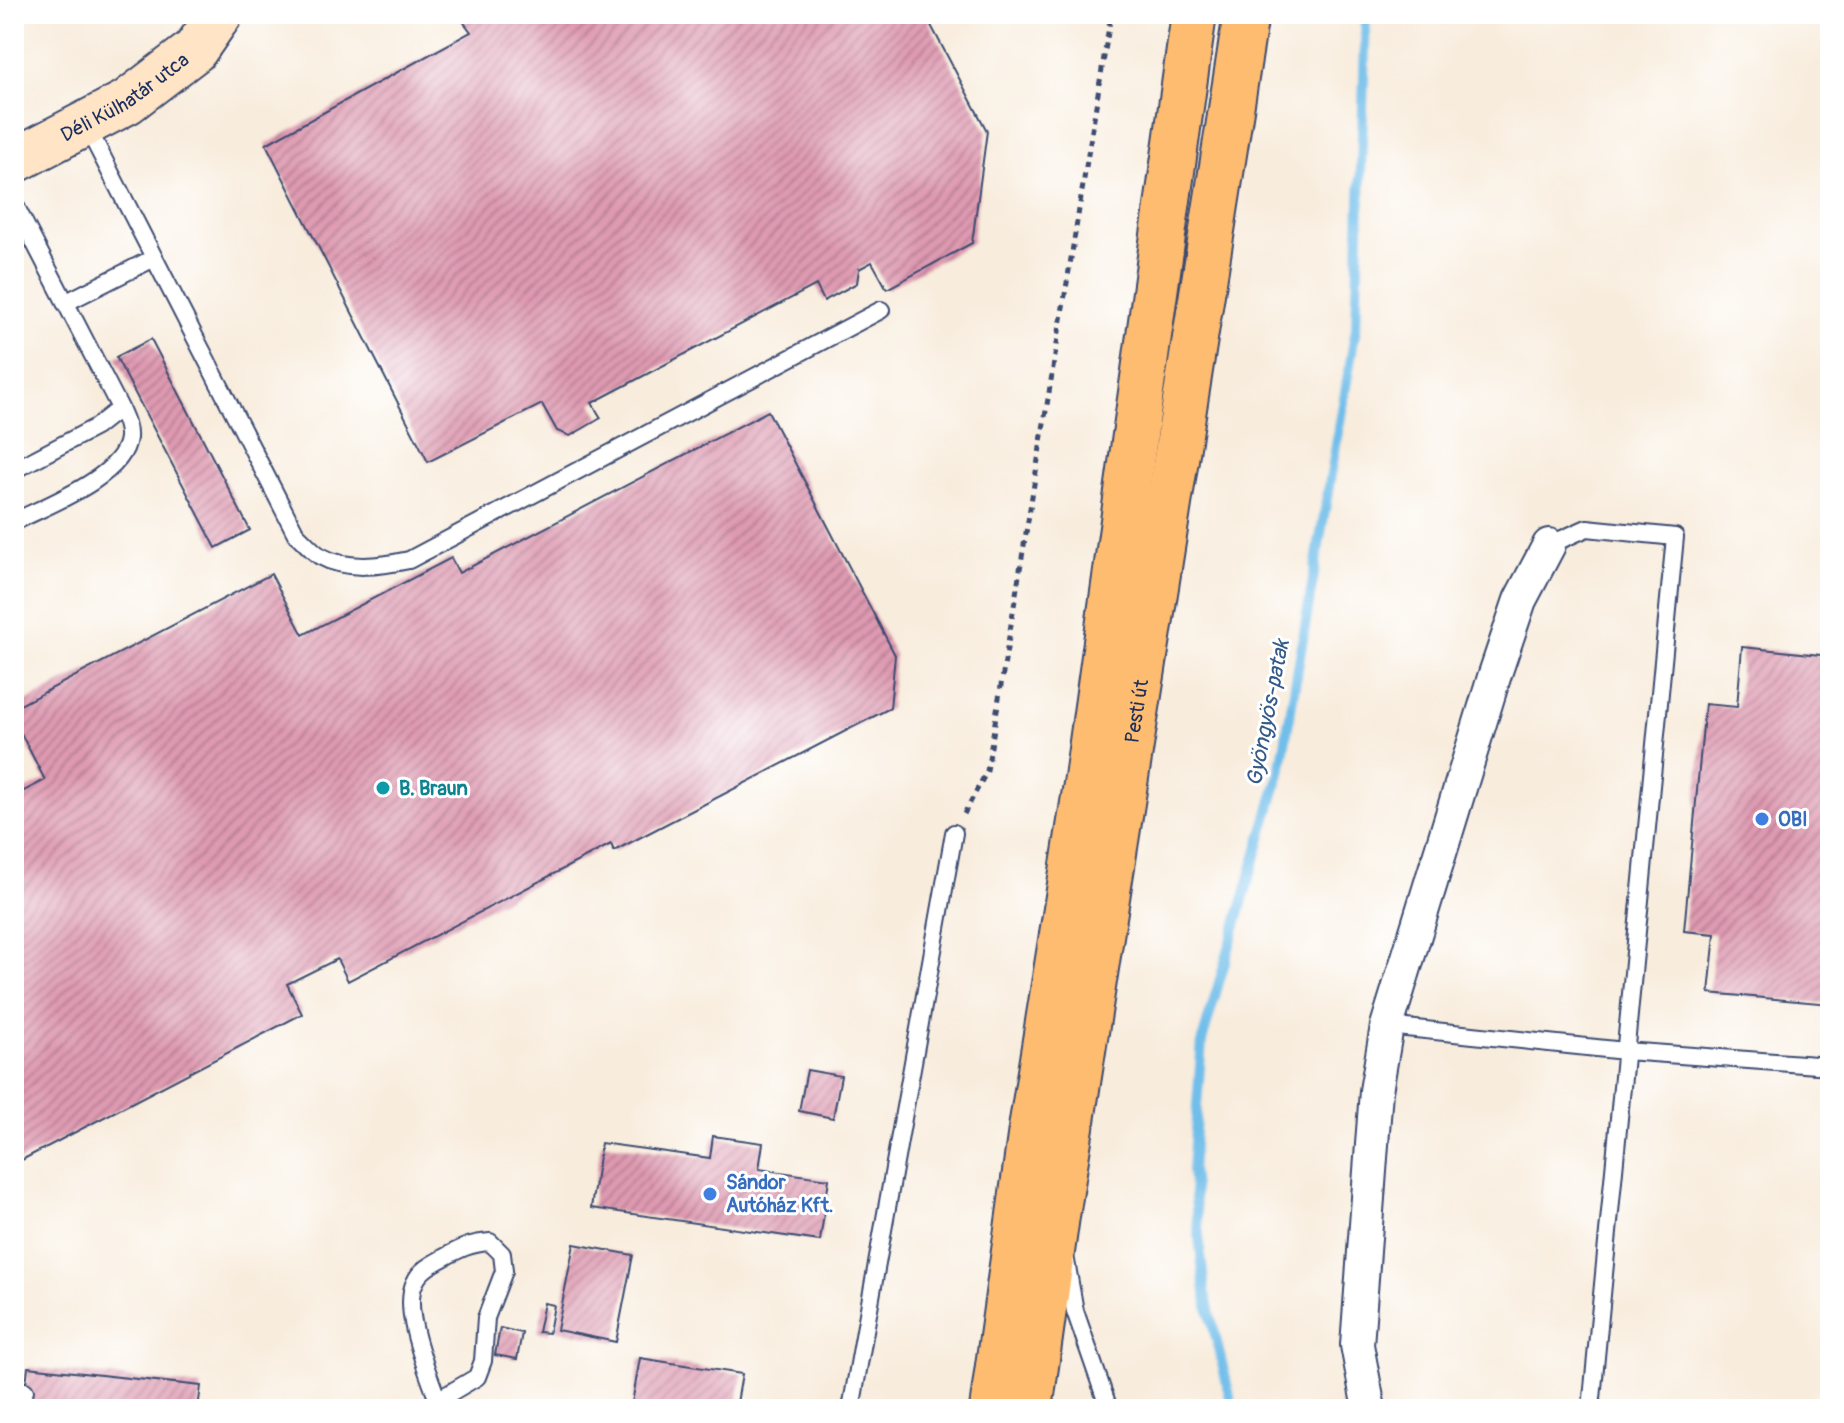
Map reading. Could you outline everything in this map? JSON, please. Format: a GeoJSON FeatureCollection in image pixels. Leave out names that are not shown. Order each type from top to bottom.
{"type":"FeatureCollection","features":[{"type":"Feature","properties":{"kind":"main road","name":"Pesti út"},"geometry":{"type":"LineString","coordinates":[[992,1409],[1032,1122],[1087,778],[1194,14]]}},
{"type":"Feature","properties":{"kind":"main road","name":"Pesti út"},"geometry":{"type":"LineString","coordinates":[[1030,1409],[1057,1216],[1246,14]]}},
{"type":"Feature","properties":{"kind":"street","name":"Déli Külhatár utca"},"geometry":{"type":"LineString","coordinates":[[14,161],[127,102],[195,50],[220,14]]}},
{"type":"Feature","properties":{"kind":"street"},"geometry":{"type":"LineString","coordinates":[[1369,1409],[1357,1345],[1376,1091],[1387,1026],[1500,659],[1520,600],[1549,545]]}},
{"type":"Feature","properties":{"kind":"lane"},"geometry":{"type":"LineString","coordinates":[[85,124],[296,534],[321,556],[352,565],[380,567],[409,560],[881,310]]}},
{"type":"Feature","properties":{"kind":"lane"},"geometry":{"type":"LineString","coordinates":[[14,203],[120,408],[127,424],[128,439],[120,459],[106,473],[14,522]]}},
{"type":"Feature","properties":{"kind":"lane"},"geometry":{"type":"LineString","coordinates":[[65,303],[154,258]]}},
{"type":"Feature","properties":{"kind":"lane"},"geometry":{"type":"LineString","coordinates":[[14,470],[96,427],[120,408]]}},
{"type":"Feature","properties":{"kind":"lane"},"geometry":{"type":"LineString","coordinates":[[1549,545],[1587,528],[1675,537],[1591,1409]]}},
{"type":"Feature","properties":{"kind":"lane"},"geometry":{"type":"LineString","coordinates":[[851,1409],[954,833]]}},
{"type":"Feature","properties":{"kind":"lane"},"geometry":{"type":"LineString","coordinates":[[1387,1026],[1625,1051],[1830,1066]]}},
{"type":"Feature","properties":{"kind":"lane"},"geometry":{"type":"LineString","coordinates":[[1057,1216],[1075,1311],[1109,1409]]}},
{"type":"Feature","properties":{"kind":"lane"},"geometry":{"type":"LineString","coordinates":[[490,1242],[502,1254],[504,1271],[486,1318],[483,1361],[477,1377],[440,1405],[421,1353],[411,1305],[414,1282],[428,1266],[471,1243],[490,1242]]}},
{"type":"Feature","properties":{"kind":"path"},"geometry":{"type":"LineString","coordinates":[[954,833],[987,771],[1111,14]]}},
{"type":"Feature","properties":{"kind":"building"},"geometry":{"type":"Polygon","coordinates":[[[476,14],[925,14],[987,131],[972,243],[887,289],[872,262],[859,269],[857,283],[824,301],[816,285],[592,403],[601,418],[570,436],[557,431],[542,404],[428,462],[266,144],[471,32],[463,21],[476,14]]]}},
{"type":"Feature","properties":{"kind":"building"},"geometry":{"type":"Polygon","coordinates":[[[151,339],[250,530],[216,548],[116,357],[151,339]]]}},
{"type":"Feature","properties":{"kind":"building","name":"B. Braun"},"geometry":{"type":"Polygon","coordinates":[[[768,411],[895,655],[890,708],[614,851],[611,844],[348,981],[337,959],[287,984],[302,1014],[14,1164],[14,796],[45,780],[14,720],[14,708],[271,574],[303,635],[451,558],[459,573],[768,411]]]}},
{"type":"Feature","properties":{"kind":"building","name":"OBI"},"geometry":{"type":"Polygon","coordinates":[[[1742,647],[1830,656],[1830,1004],[1709,993],[1715,934],[1684,931],[1705,704],[1737,707],[1742,647]]]}},
{"type":"Feature","properties":{"kind":"building"},"geometry":{"type":"Polygon","coordinates":[[[807,1070],[841,1076],[833,1118],[799,1111],[807,1070]]]}},
{"type":"Feature","properties":{"kind":"building","name":"Sándor Autóház Kft."},"geometry":{"type":"Polygon","coordinates":[[[713,1136],[763,1143],[759,1169],[829,1179],[820,1241],[591,1208],[601,1143],[710,1158],[713,1136]]]}},
{"type":"Feature","properties":{"kind":"building"},"geometry":{"type":"Polygon","coordinates":[[[574,1244],[633,1255],[616,1342],[557,1330],[574,1244]]]}},
{"type":"Feature","properties":{"kind":"building"},"geometry":{"type":"Polygon","coordinates":[[[544,1303],[554,1305],[549,1333],[538,1332],[544,1303]]]}},
{"type":"Feature","properties":{"kind":"building"},"geometry":{"type":"Polygon","coordinates":[[[500,1328],[522,1333],[517,1359],[495,1355],[500,1328]]]}},
{"type":"Feature","properties":{"kind":"building"},"geometry":{"type":"Polygon","coordinates":[[[640,1358],[742,1374],[736,1409],[631,1409],[640,1358]]]}},
{"type":"Feature","properties":{"kind":"building"},"geometry":{"type":"Polygon","coordinates":[[[28,1367],[201,1386],[198,1409],[23,1409],[28,1367]]]}},
{"type":"Feature","properties":{"kind":"waterway","name":"Gyöngyös-patak"},"geometry":{"type":"LineString","coordinates":[[1233,1409],[1205,1293],[1192,1170],[1202,1041],[1280,773],[1356,328],[1366,14]]}},
{"type":"Feature","properties":{"kind":"place","name":"B. Braun"},"geometry":{"type":"Point","coordinates":[383,788]}},
{"type":"Feature","properties":{"kind":"place","name":"OBI"},"geometry":{"type":"Point","coordinates":[1762,819]}},
{"type":"Feature","properties":{"kind":"place","name":"Sándor Autóház Kft."},"geometry":{"type":"Point","coordinates":[710,1194]}}]}
